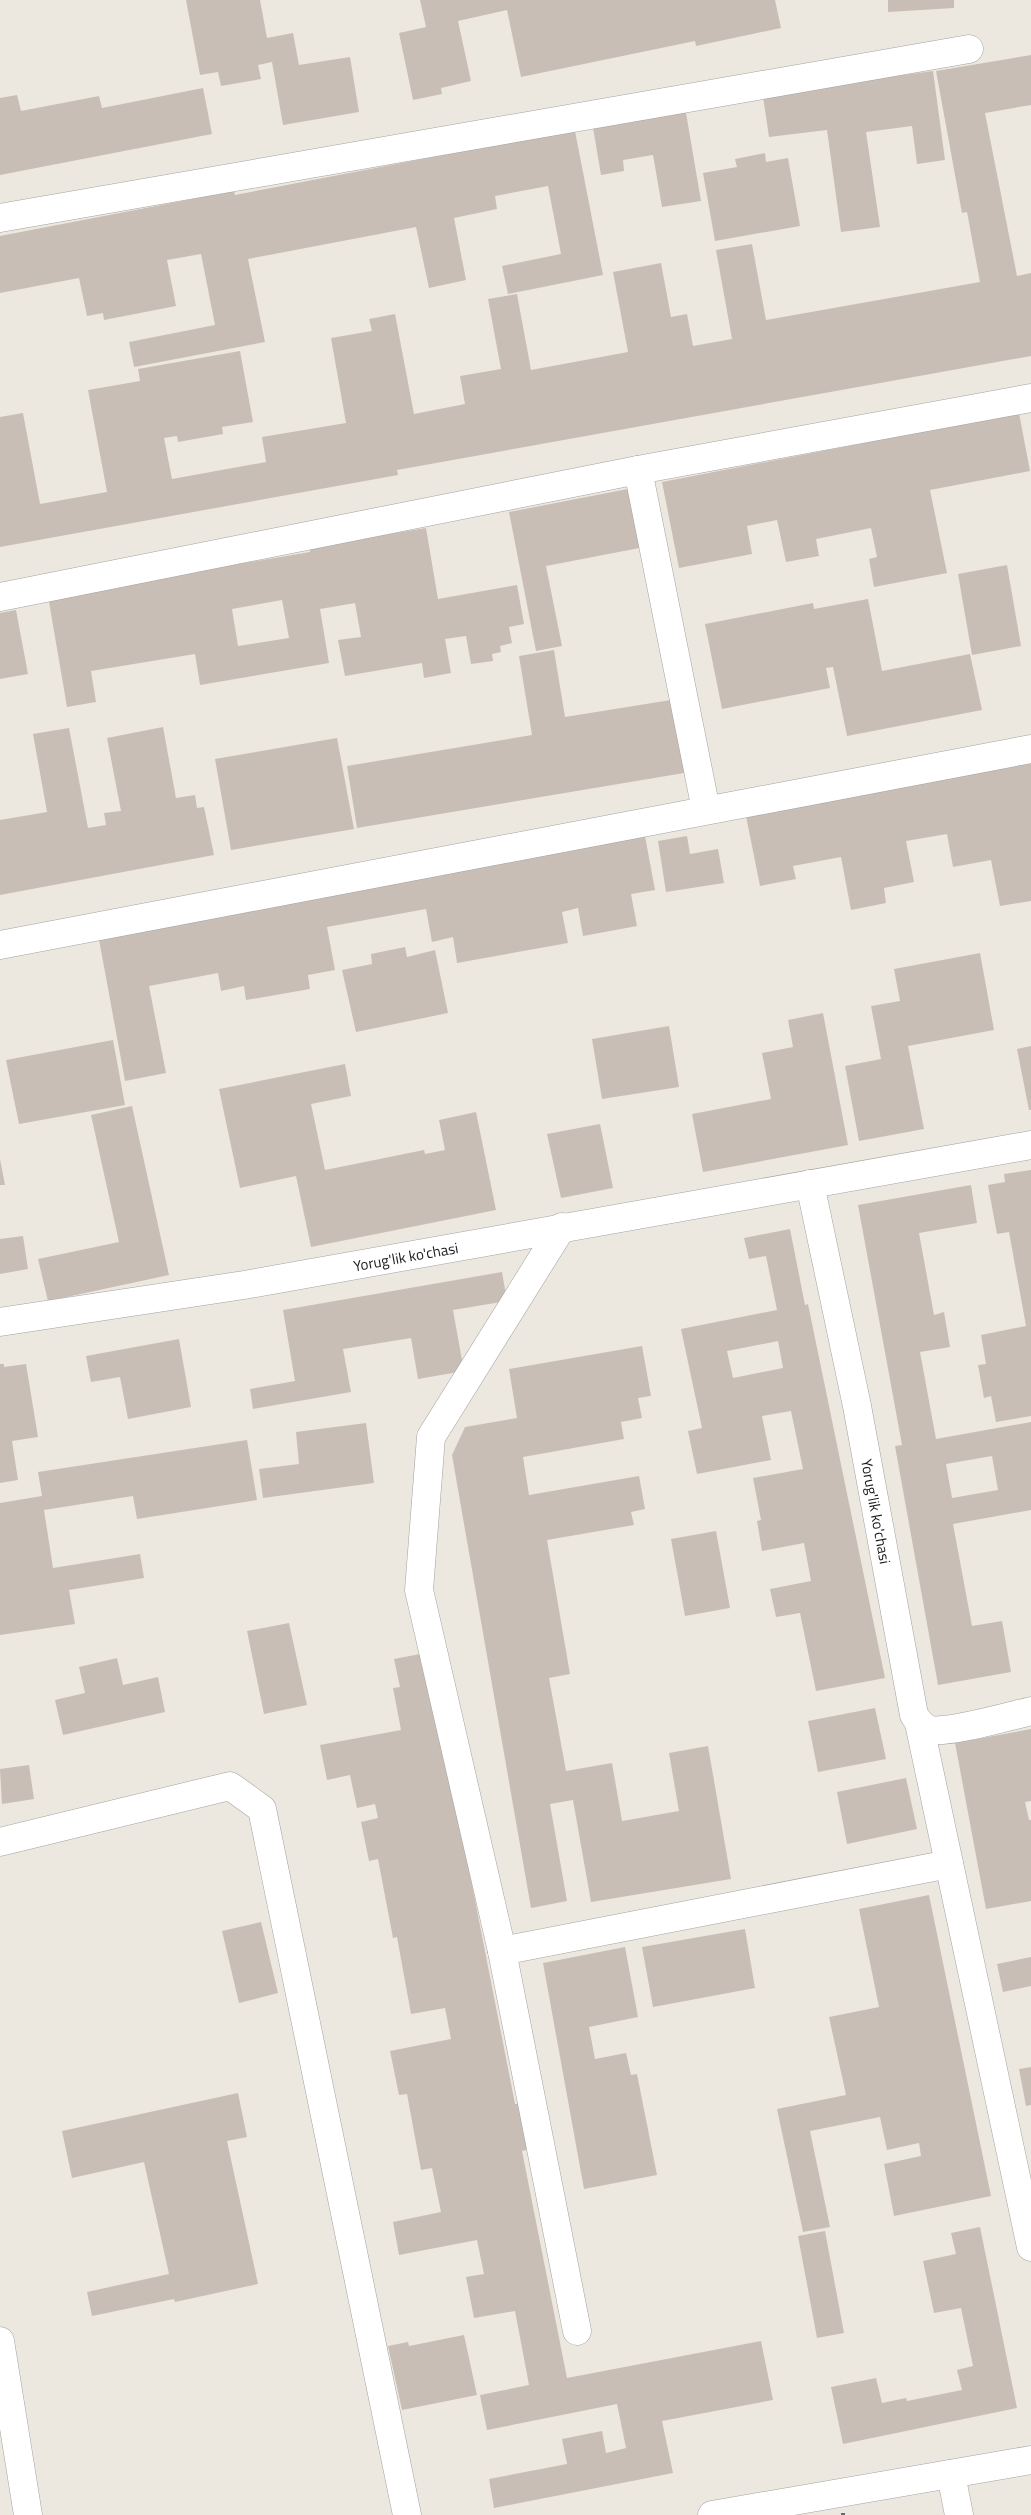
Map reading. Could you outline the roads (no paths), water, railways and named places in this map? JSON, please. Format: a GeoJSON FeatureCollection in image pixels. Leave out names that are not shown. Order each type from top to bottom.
{"type":"FeatureCollection","features":[{"type":"Feature","properties":{"kind":"street"},"geometry":{"type":"LineString","coordinates":[[0,218],[969,49]]}},
{"type":"Feature","properties":{"kind":"street"},"geometry":{"type":"LineString","coordinates":[[0,597],[638,470],[1031,398]]}},
{"type":"Feature","properties":{"kind":"street"},"geometry":{"type":"LineString","coordinates":[[638,470],[706,810]]}},
{"type":"Feature","properties":{"kind":"street"},"geometry":{"type":"LineString","coordinates":[[0,945],[1031,749]]}},
{"type":"Feature","properties":{"kind":"street","name":"Yorug'lik ko'chasi"},"geometry":{"type":"LineString","coordinates":[[0,1322],[244,1285],[830,1179],[1031,1145]]}},
{"type":"Feature","properties":{"kind":"street","name":"Yorug'lik ko'chasi"},"geometry":{"type":"LineString","coordinates":[[810,1184],[857,1406],[909,1697],[914,1715],[919,1723],[1031,2247]]}},
{"type":"Feature","properties":{"kind":"street"},"geometry":{"type":"LineString","coordinates":[[562,1227],[431,1437],[419,1590],[502,1951],[577,2331]]}},
{"type":"Feature","properties":{"kind":"street"},"geometry":{"type":"LineString","coordinates":[[919,1723],[930,1730],[950,1728],[1031,1711]]}},
{"type":"Feature","properties":{"kind":"street"},"geometry":{"type":"LineString","coordinates":[[0,1842],[230,1786],[262,1810],[407,2515]]}},
{"type":"Feature","properties":{"kind":"street"},"geometry":{"type":"LineString","coordinates":[[502,1951],[949,1864]]}},
{"type":"Feature","properties":{"kind":"street"},"geometry":{"type":"LineString","coordinates":[[0,2342],[28,2515]]}},
{"type":"Feature","properties":{"kind":"street"},"geometry":{"type":"LineString","coordinates":[[712,2515],[804,2507],[951,2474],[1031,2460]]}},
{"type":"Feature","properties":{"kind":"street"},"geometry":{"type":"LineString","coordinates":[[951,2474],[959,2515]]}}]}
